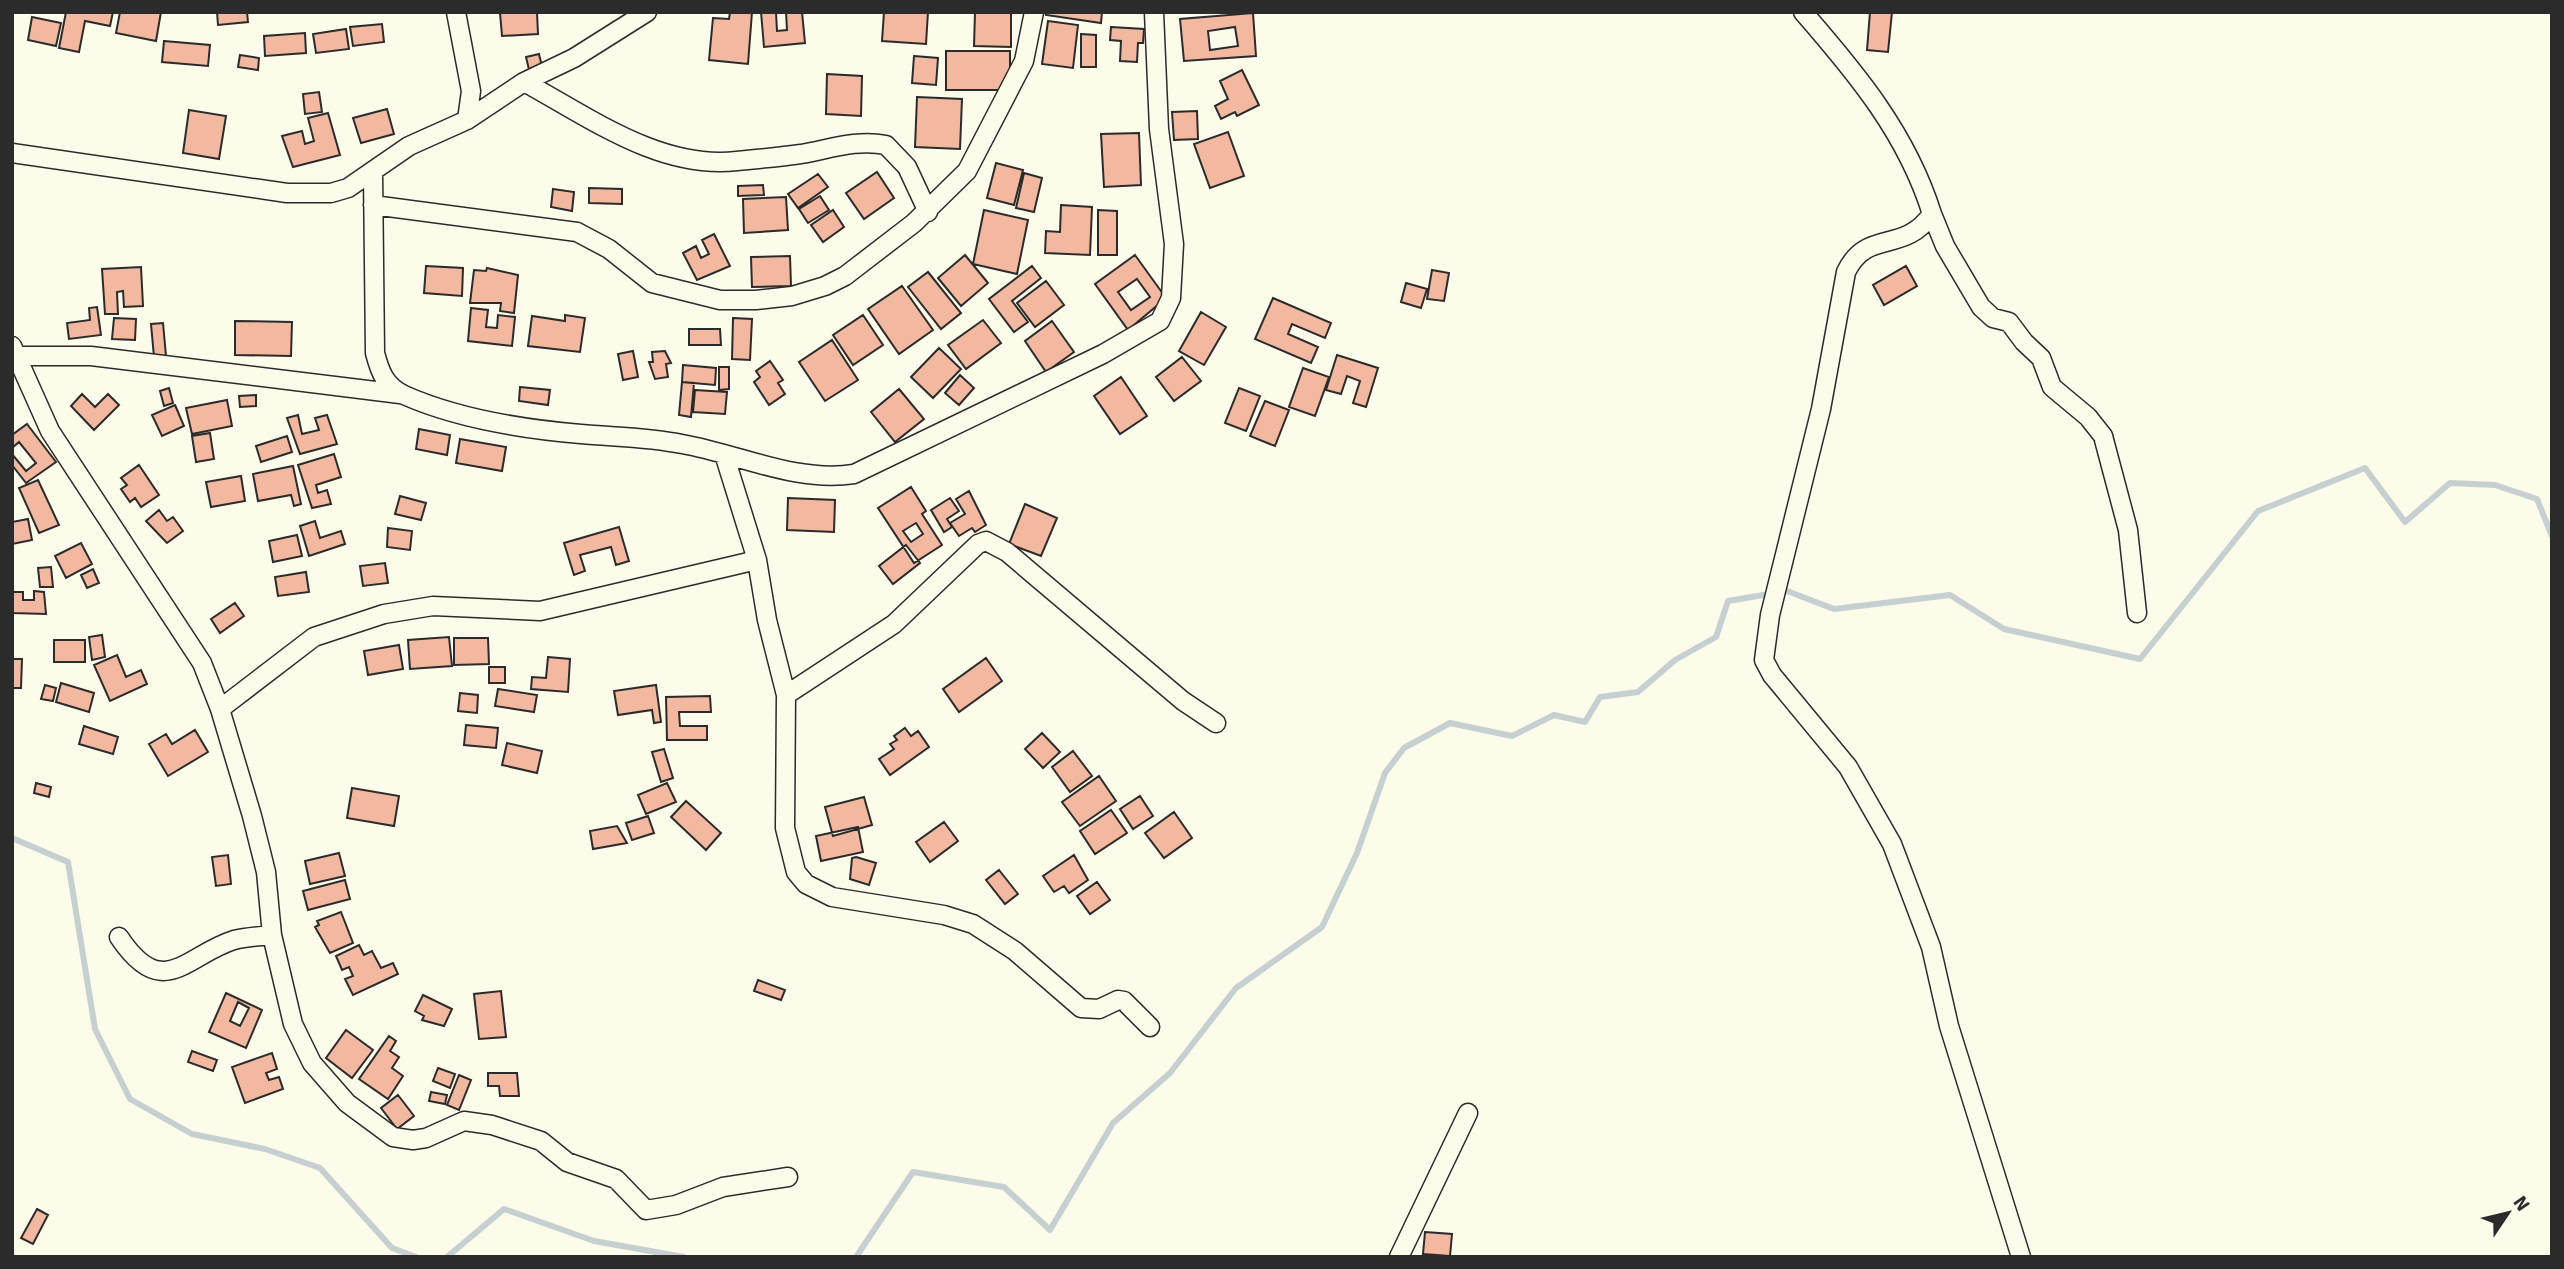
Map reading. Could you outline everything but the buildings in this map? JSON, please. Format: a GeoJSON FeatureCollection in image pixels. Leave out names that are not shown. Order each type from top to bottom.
{"type":"FeatureCollection","features":[{"type":"Feature","properties":{"kind":"street"},"geometry":{"type":"LineString","coordinates":[[456,12],[471,91],[467,120]]}},
{"type":"Feature","properties":{"kind":"street"},"geometry":{"type":"LineString","coordinates":[[12,153],[287,193],[331,193],[348,188],[373,173],[409,146],[467,120],[524,82],[574,58],[647,12]]}},
{"type":"Feature","properties":{"kind":"street"},"geometry":{"type":"LineString","coordinates":[[373,205],[577,232],[610,249],[652,283],[720,300],[792,296],[825,286],[845,276],[928,212],[967,171],[1024,61],[1034,12]]}},
{"type":"Feature","properties":{"kind":"street"},"geometry":{"type":"LineString","coordinates":[[788,1177],[723,1187],[676,1205],[646,1210],[615,1179],[567,1162],[541,1141],[492,1125],[464,1121],[426,1138],[413,1140],[393,1137],[347,1103],[302,1047],[272,935],[265,872],[220,709],[202,663],[50,431],[15,351],[91,356],[403,395],[454,412],[520,428],[656,439],[756,460],[785,471],[839,476],[854,474],[1102,354],[1160,321],[1171,298],[1174,244],[1159,129],[1154,12]]}},
{"type":"Feature","properties":{"kind":"street"},"geometry":{"type":"LineString","coordinates":[[1803,12],[1848,62],[1901,138],[1945,246],[1980,307],[1993,318],[2009,322],[2041,358],[2053,387],[2088,417],[2103,436],[2128,530],[2137,613]]}},
{"type":"Feature","properties":{"kind":"street"},"geometry":{"type":"LineString","coordinates":[[524,82],[634,141],[685,160],[734,162],[801,154],[846,144],[886,145],[907,167],[928,212]]}},
{"type":"Feature","properties":{"kind":"street"},"geometry":{"type":"LineString","coordinates":[[373,173],[375,353],[384,379],[403,395]]}},
{"type":"Feature","properties":{"kind":"street"},"geometry":{"type":"LineString","coordinates":[[1932,214],[1908,237],[1883,242],[1856,254],[1846,272],[1821,409],[1770,615],[1764,660],[1772,675],[1848,767],[1892,844],[1931,947],[1949,1026],[2021,1257]]}},
{"type":"Feature","properties":{"kind":"street"},"geometry":{"type":"LineString","coordinates":[[724,454],[757,559],[767,620],[786,695],[785,828],[788,853],[806,884],[832,897],[944,915],[973,924],[1015,951],[1081,1008],[1099,1009],[1118,1000],[1124,1001],[1150,1027]]}},
{"type":"Feature","properties":{"kind":"street"},"geometry":{"type":"LineString","coordinates":[[786,695],[894,624],[978,544],[986,541],[1007,552],[1183,701],[1216,723]]}},
{"type":"Feature","properties":{"kind":"street"},"geometry":{"type":"LineString","coordinates":[[220,709],[314,637],[384,614],[433,606],[540,611],[757,559]]}},
{"type":"Feature","properties":{"kind":"street"},"geometry":{"type":"LineString","coordinates":[[119,937],[131,955],[147,967],[179,970],[233,941],[272,935]]}},
{"type":"Feature","properties":{"kind":"street"},"geometry":{"type":"LineString","coordinates":[[1399,1257],[1468,1113]]}},
{"type":"Feature","properties":{"kind":"waterway"},"geometry":{"type":"LineString","coordinates":[[856,1257],[913,1172],[1004,1187],[1050,1230],[1113,1123],[1170,1073],[1236,988],[1322,927],[1357,853],[1385,773],[1404,748],[1450,723],[1512,736],[1554,715],[1585,722],[1600,697],[1638,692],[1675,660],[1716,637],[1728,601],[1787,591],[1834,609],[1950,595],[2004,629],[2140,659],[2258,511],[2365,468],[2405,522],[2450,483],[2495,485],[2537,499],[2552,536]]}},
{"type":"Feature","properties":{"kind":"waterway"},"geometry":{"type":"LineString","coordinates":[[12,838],[68,862],[95,1029],[130,1099],[192,1134],[265,1149],[320,1168],[392,1248],[416,1257]]}},
{"type":"Feature","properties":{"kind":"waterway"},"geometry":{"type":"LineString","coordinates":[[447,1257],[504,1209],[594,1241],[684,1257]]}}]}
